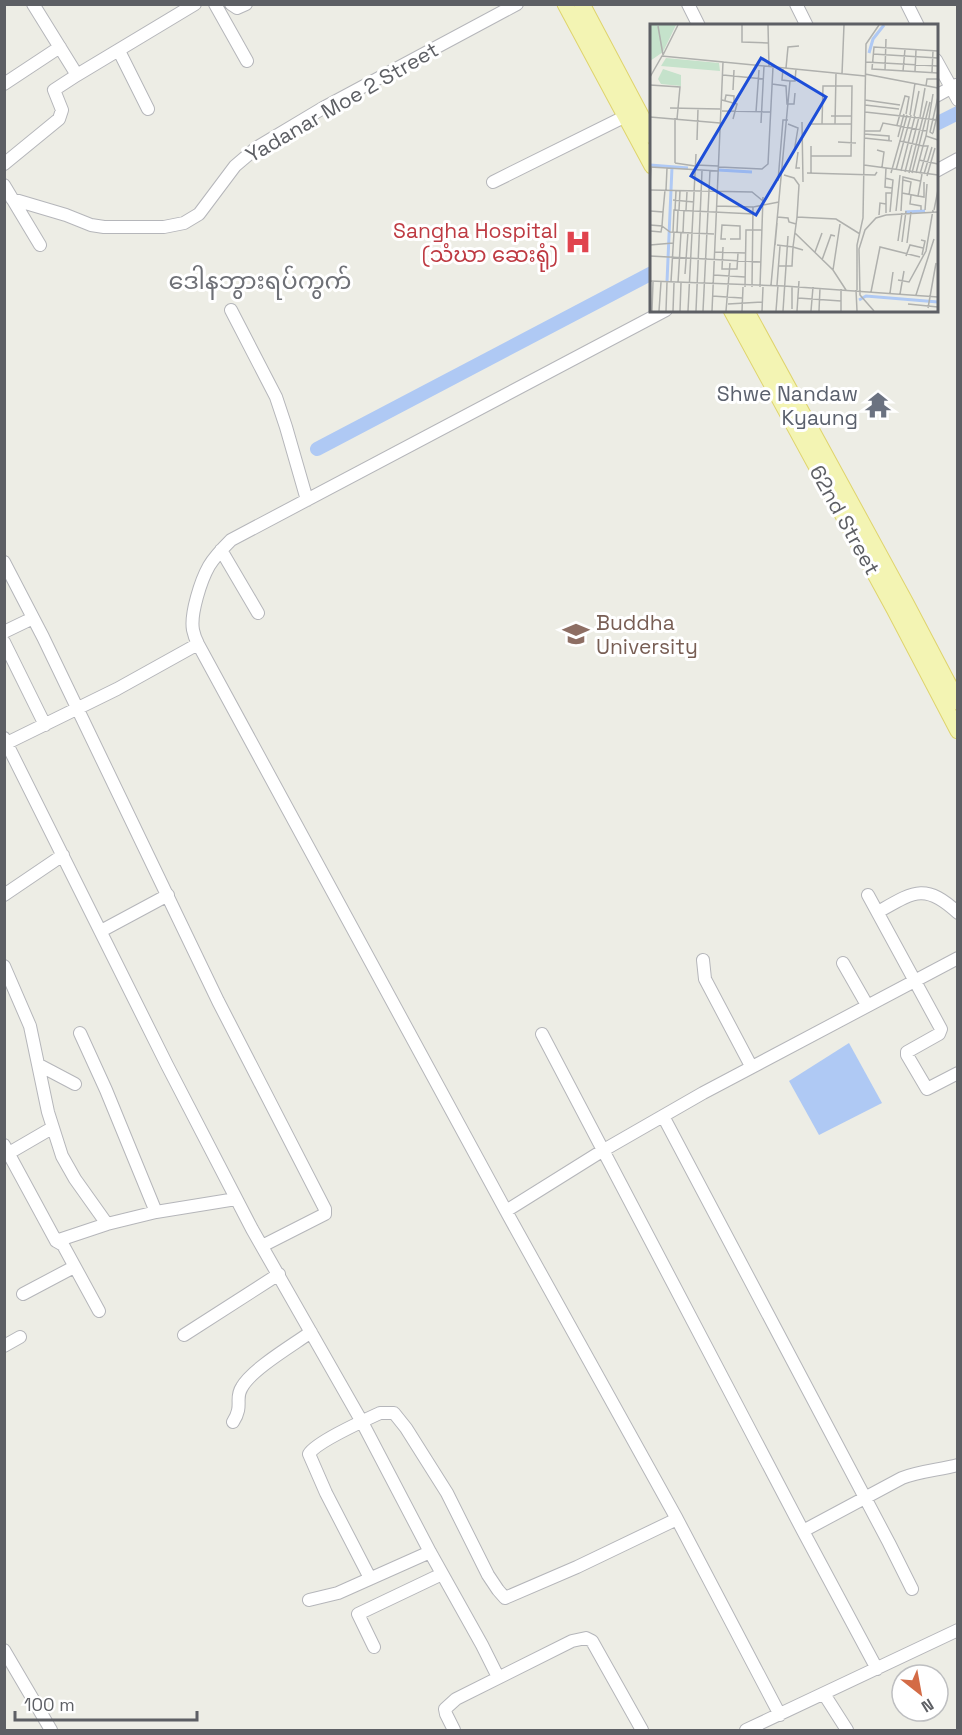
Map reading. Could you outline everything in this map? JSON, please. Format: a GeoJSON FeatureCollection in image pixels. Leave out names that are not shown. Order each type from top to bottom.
{"type":"FeatureCollection","features":[{"type":"Feature","properties":{"kind":"main road"},"geometry":{"type":"LineString","coordinates":[[564,4],[650,164]]}},
{"type":"Feature","properties":{"kind":"main road"},"geometry":{"type":"LineString","coordinates":[[582,4],[650,134]]}},
{"type":"Feature","properties":{"kind":"main road","name":"62nd Street"},"geometry":{"type":"LineString","coordinates":[[732,312],[894,609],[957,731]]}},
{"type":"Feature","properties":{"kind":"main road","name":"62nd Street"},"geometry":{"type":"LineString","coordinates":[[747,312],[906,603],[957,702]]}},
{"type":"Feature","properties":{"kind":"street"},"geometry":{"type":"LineString","coordinates":[[33,4],[77,75]]}},
{"type":"Feature","properties":{"kind":"street"},"geometry":{"type":"LineString","coordinates":[[4,164],[59,119],[62,110],[54,90],[195,4]]}},
{"type":"Feature","properties":{"kind":"street"},"geometry":{"type":"LineString","coordinates":[[215,4],[247,61]]}},
{"type":"Feature","properties":{"kind":"street"},"geometry":{"type":"LineString","coordinates":[[231,4],[237,8],[246,4]]}},
{"type":"Feature","properties":{"kind":"street","name":"Yadanar Moe 2 Street"},"geometry":{"type":"LineString","coordinates":[[12,199],[66,214],[91,225],[104,227],[164,227],[184,223],[206,207],[236,166],[256,148],[333,103],[517,4]]}},
{"type":"Feature","properties":{"kind":"street"},"geometry":{"type":"LineString","coordinates":[[688,4],[698,24]]}},
{"type":"Feature","properties":{"kind":"street"},"geometry":{"type":"LineString","coordinates":[[796,4],[806,24]]}},
{"type":"Feature","properties":{"kind":"street"},"geometry":{"type":"LineString","coordinates":[[907,4],[917,24]]}},
{"type":"Feature","properties":{"kind":"street"},"geometry":{"type":"LineString","coordinates":[[4,84],[60,47]]}},
{"type":"Feature","properties":{"kind":"street"},"geometry":{"type":"LineString","coordinates":[[119,51],[148,109]]}},
{"type":"Feature","properties":{"kind":"street"},"geometry":{"type":"LineString","coordinates":[[938,63],[955,92],[938,96]]}},
{"type":"Feature","properties":{"kind":"street"},"geometry":{"type":"LineString","coordinates":[[494,182],[624,117]]}},
{"type":"Feature","properties":{"kind":"street"},"geometry":{"type":"LineString","coordinates":[[938,170],[957,159]]}},
{"type":"Feature","properties":{"kind":"street"},"geometry":{"type":"LineString","coordinates":[[4,185],[40,245]]}},
{"type":"Feature","properties":{"kind":"street"},"geometry":{"type":"LineString","coordinates":[[231,310],[276,397],[307,500]]}},
{"type":"Feature","properties":{"kind":"street"},"geometry":{"type":"LineString","coordinates":[[662,312],[231,540],[209,566],[194,610],[193,630],[198,644],[506,1211],[677,1519],[780,1714]]}},
{"type":"Feature","properties":{"kind":"street"},"geometry":{"type":"LineString","coordinates":[[221,550],[258,613]]}},
{"type":"Feature","properties":{"kind":"street"},"geometry":{"type":"LineString","coordinates":[[4,562],[168,895],[218,1002],[325,1209],[325,1214],[262,1246]]}},
{"type":"Feature","properties":{"kind":"street"},"geometry":{"type":"LineString","coordinates":[[4,632],[33,618]]}},
{"type":"Feature","properties":{"kind":"street"},"geometry":{"type":"LineString","coordinates":[[4,642],[45,725]]}},
{"type":"Feature","properties":{"kind":"street"},"geometry":{"type":"LineString","coordinates":[[198,644],[77,710],[6,740],[236,1199],[362,1422],[498,1677]]}},
{"type":"Feature","properties":{"kind":"street"},"geometry":{"type":"LineString","coordinates":[[4,895],[63,855]]}},
{"type":"Feature","properties":{"kind":"street"},"geometry":{"type":"LineString","coordinates":[[878,912],[914,894],[931,893],[941,898],[957,913]]}},
{"type":"Feature","properties":{"kind":"street"},"geometry":{"type":"LineString","coordinates":[[101,931],[168,895]]}},
{"type":"Feature","properties":{"kind":"street"},"geometry":{"type":"LineString","coordinates":[[868,895],[940,1024],[941,1032],[907,1053],[927,1089],[957,1073]]}},
{"type":"Feature","properties":{"kind":"street"},"geometry":{"type":"LineString","coordinates":[[506,1211],[603,1151],[751,1066],[957,958]]}},
{"type":"Feature","properties":{"kind":"street"},"geometry":{"type":"LineString","coordinates":[[703,960],[705,979],[751,1066]]}},
{"type":"Feature","properties":{"kind":"street"},"geometry":{"type":"LineString","coordinates":[[843,963],[867,1005]]}},
{"type":"Feature","properties":{"kind":"street"},"geometry":{"type":"LineString","coordinates":[[4,966],[26,1013],[52,1128],[62,1156],[71,1173],[107,1224]]}},
{"type":"Feature","properties":{"kind":"street"},"geometry":{"type":"LineString","coordinates":[[80,1032],[156,1212]]}},
{"type":"Feature","properties":{"kind":"street"},"geometry":{"type":"LineString","coordinates":[[542,1034],[877,1669]]}},
{"type":"Feature","properties":{"kind":"street"},"geometry":{"type":"LineString","coordinates":[[39,1065],[75,1084]]}},
{"type":"Feature","properties":{"kind":"street"},"geometry":{"type":"LineString","coordinates":[[663,1116],[912,1589]]}},
{"type":"Feature","properties":{"kind":"street"},"geometry":{"type":"LineString","coordinates":[[52,1128],[7,1149],[56,1241],[63,1245],[99,1311]]}},
{"type":"Feature","properties":{"kind":"street"},"geometry":{"type":"LineString","coordinates":[[56,1241],[107,1224],[156,1212],[236,1199]]}},
{"type":"Feature","properties":{"kind":"street"},"geometry":{"type":"LineString","coordinates":[[23,1294],[74,1267]]}},
{"type":"Feature","properties":{"kind":"street"},"geometry":{"type":"LineString","coordinates":[[184,1335],[279,1274]]}},
{"type":"Feature","properties":{"kind":"street"},"geometry":{"type":"LineString","coordinates":[[232,1422],[240,1409],[239,1394],[243,1384],[262,1367],[311,1332]]}},
{"type":"Feature","properties":{"kind":"street"},"geometry":{"type":"LineString","coordinates":[[4,1346],[20,1337]]}},
{"type":"Feature","properties":{"kind":"street"},"geometry":{"type":"LineString","coordinates":[[370,1578],[326,1493],[309,1454],[312,1450],[362,1422],[386,1412],[394,1413],[400,1418],[447,1493],[488,1575],[505,1598],[577,1567],[677,1519]]}},
{"type":"Feature","properties":{"kind":"street"},"geometry":{"type":"LineString","coordinates":[[803,1531],[911,1475],[957,1465]]}},
{"type":"Feature","properties":{"kind":"street"},"geometry":{"type":"LineString","coordinates":[[309,1600],[338,1593],[430,1552]]}},
{"type":"Feature","properties":{"kind":"street"},"geometry":{"type":"LineString","coordinates":[[374,1647],[358,1614],[442,1574]]}},
{"type":"Feature","properties":{"kind":"street"},"geometry":{"type":"LineString","coordinates":[[746,1731],[957,1630]]}},
{"type":"Feature","properties":{"kind":"street"},"geometry":{"type":"LineString","coordinates":[[454,1731],[446,1714],[448,1705],[498,1677],[579,1638],[589,1639],[612,1675],[642,1731]]}},
{"type":"Feature","properties":{"kind":"street"},"geometry":{"type":"LineString","coordinates":[[4,1650],[51,1731]]}},
{"type":"Feature","properties":{"kind":"street"},"geometry":{"type":"LineString","coordinates":[[824,1694],[847,1731]]}},
{"type":"Feature","properties":{"kind":"water"},"geometry":{"type":"Polygon","coordinates":[[[849,1043],[882,1103],[819,1135],[789,1081],[849,1043]]]}},
{"type":"Feature","properties":{"kind":"waterway"},"geometry":{"type":"LineString","coordinates":[[938,123],[958,113]]}},
{"type":"Feature","properties":{"kind":"waterway"},"geometry":{"type":"LineString","coordinates":[[317,449],[650,274]]}},
{"type":"Feature","properties":{"kind":"place","name":"Sangha Hospital (သံဃာ ဆေးရုံ)"},"geometry":{"type":"Point","coordinates":[578,242]}},
{"type":"Feature","properties":{"kind":"place","name":"Shwe Nandaw Kyaung"},"geometry":{"type":"Point","coordinates":[878,405]}},
{"type":"Feature","properties":{"kind":"place","name":"Buddha University"},"geometry":{"type":"Point","coordinates":[576,634]}},
{"type":"Feature","properties":{"kind":"district","name":"ဒေါနဘွားရပ်ကွက်"},"geometry":{"type":"Point","coordinates":[260,280]}}]}
